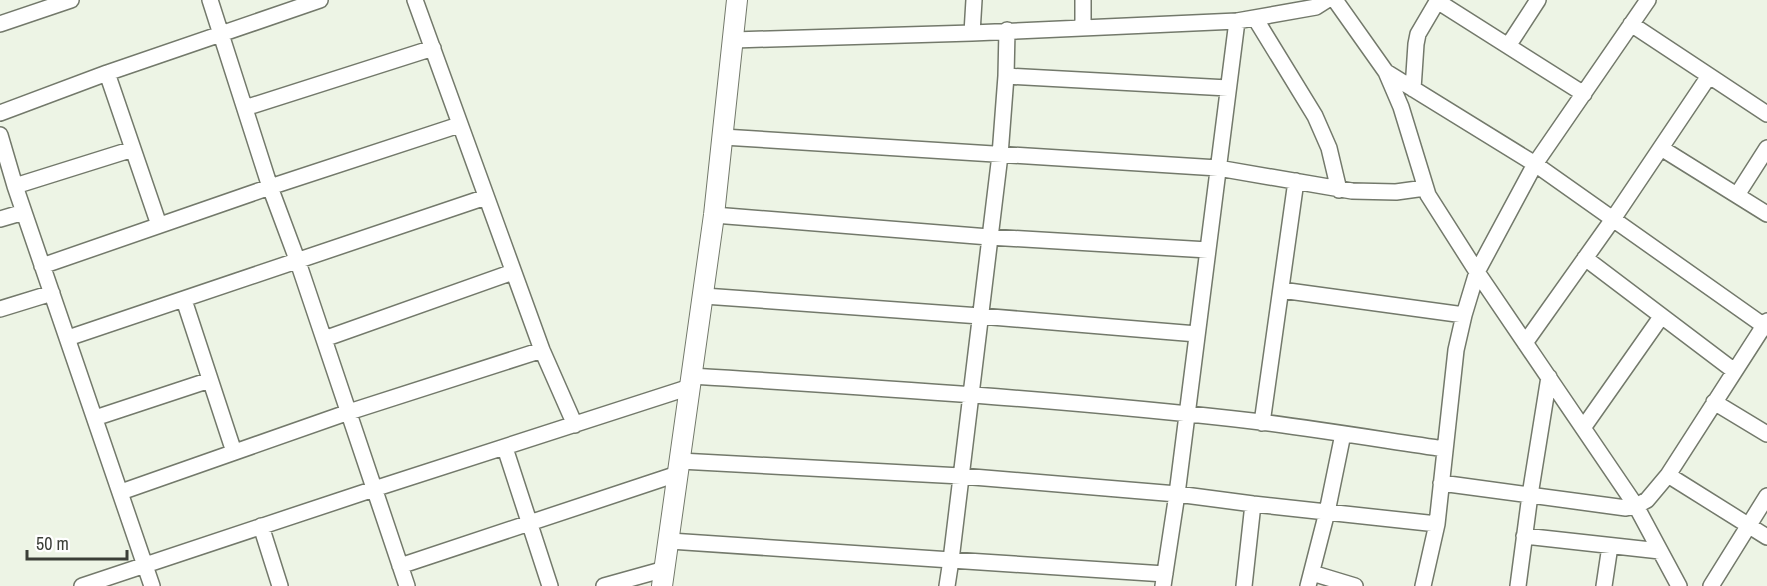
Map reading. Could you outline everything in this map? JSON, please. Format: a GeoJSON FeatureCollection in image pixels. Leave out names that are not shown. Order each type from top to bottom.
{"type":"FeatureCollection","features":[{"type":"Feature","properties":{"kind":"main road"},"geometry":{"type":"LineString","coordinates":[[664,578],[704,296],[737,0]]}},
{"type":"Feature","properties":{"kind":"street"},"geometry":{"type":"LineString","coordinates":[[0,24],[71,0]]}},
{"type":"Feature","properties":{"kind":"street"},"geometry":{"type":"LineString","coordinates":[[210,0],[270,187],[298,262],[407,586]]}},
{"type":"Feature","properties":{"kind":"street"},"geometry":{"type":"LineString","coordinates":[[0,113],[220,33],[320,0]]}},
{"type":"Feature","properties":{"kind":"street"},"geometry":{"type":"LineString","coordinates":[[415,0],[542,350],[575,425]]}},
{"type":"Feature","properties":{"kind":"street"},"geometry":{"type":"LineString","coordinates":[[972,33],[974,0]]}},
{"type":"Feature","properties":{"kind":"street"},"geometry":{"type":"LineString","coordinates":[[1083,0],[1083,27]]}},
{"type":"Feature","properties":{"kind":"street"},"geometry":{"type":"LineString","coordinates":[[734,40],[972,33],[1237,21],[1316,7],[1327,0]]}},
{"type":"Feature","properties":{"kind":"street"},"geometry":{"type":"LineString","coordinates":[[1335,0],[1386,72],[1404,117],[1425,188],[1447,226],[1636,507],[1679,586]]}},
{"type":"Feature","properties":{"kind":"street"},"geometry":{"type":"LineString","coordinates":[[1508,46],[1538,0]]}},
{"type":"Feature","properties":{"kind":"street"},"geometry":{"type":"LineString","coordinates":[[1424,586],[1437,524],[1456,350],[1477,272],[1535,164],[1648,0]]}},
{"type":"Feature","properties":{"kind":"street"},"geometry":{"type":"LineString","coordinates":[[1413,90],[1418,34],[1438,1],[1584,94]]}},
{"type":"Feature","properties":{"kind":"street"},"geometry":{"type":"LineString","coordinates":[[1255,18],[1314,116],[1329,148],[1340,190]]}},
{"type":"Feature","properties":{"kind":"street"},"geometry":{"type":"LineString","coordinates":[[670,541],[951,560],[1164,580],[1237,21]]}},
{"type":"Feature","properties":{"kind":"street"},"geometry":{"type":"LineString","coordinates":[[1631,24],[1767,114]]}},
{"type":"Feature","properties":{"kind":"street"},"geometry":{"type":"LineString","coordinates":[[947,586],[1000,155],[1007,30]]}},
{"type":"Feature","properties":{"kind":"street"},"geometry":{"type":"LineString","coordinates":[[245,108],[433,48]]}},
{"type":"Feature","properties":{"kind":"street"},"geometry":{"type":"LineString","coordinates":[[1386,72],[1535,164],[1766,325],[1733,370],[1668,475],[1647,500],[1636,507],[1626,508],[1441,483]]}},
{"type":"Feature","properties":{"kind":"street"},"geometry":{"type":"LineString","coordinates":[[107,73],[159,225]]}},
{"type":"Feature","properties":{"kind":"street"},"geometry":{"type":"LineString","coordinates":[[1006,76],[1228,88]]}},
{"type":"Feature","properties":{"kind":"street"},"geometry":{"type":"LineString","coordinates":[[1525,343],[1709,76]]}},
{"type":"Feature","properties":{"kind":"street"},"geometry":{"type":"LineString","coordinates":[[42,266],[270,187],[459,125]]}},
{"type":"Feature","properties":{"kind":"street"},"geometry":{"type":"LineString","coordinates":[[0,135],[15,186],[152,586]]}},
{"type":"Feature","properties":{"kind":"street"},"geometry":{"type":"LineString","coordinates":[[723,137],[1218,168],[1340,190],[1396,192],[1425,188]]}},
{"type":"Feature","properties":{"kind":"street"},"geometry":{"type":"LineString","coordinates":[[1661,148],[1767,214]]}},
{"type":"Feature","properties":{"kind":"street"},"geometry":{"type":"LineString","coordinates":[[1737,195],[1767,148]]}},
{"type":"Feature","properties":{"kind":"street"},"geometry":{"type":"LineString","coordinates":[[15,186],[133,149]]}},
{"type":"Feature","properties":{"kind":"street"},"geometry":{"type":"LineString","coordinates":[[1262,423],[1296,181]]}},
{"type":"Feature","properties":{"kind":"street"},"geometry":{"type":"LineString","coordinates":[[68,338],[486,197]]}},
{"type":"Feature","properties":{"kind":"street"},"geometry":{"type":"LineString","coordinates":[[0,219],[24,212]]}},
{"type":"Feature","properties":{"kind":"street"},"geometry":{"type":"LineString","coordinates":[[714,215],[989,237],[1208,250]]}},
{"type":"Feature","properties":{"kind":"street"},"geometry":{"type":"LineString","coordinates":[[1585,258],[1733,370]]}},
{"type":"Feature","properties":{"kind":"street"},"geometry":{"type":"LineString","coordinates":[[324,339],[513,272]]}},
{"type":"Feature","properties":{"kind":"street"},"geometry":{"type":"LineString","coordinates":[[1281,290],[1464,315]]}},
{"type":"Feature","properties":{"kind":"street"},"geometry":{"type":"LineString","coordinates":[[0,309],[52,293]]}},
{"type":"Feature","properties":{"kind":"street"},"geometry":{"type":"LineString","coordinates":[[704,296],[1197,334]]}},
{"type":"Feature","properties":{"kind":"street"},"geometry":{"type":"LineString","coordinates":[[184,300],[234,452]]}},
{"type":"Feature","properties":{"kind":"street"},"geometry":{"type":"LineString","coordinates":[[1583,428],[1661,317]]}},
{"type":"Feature","properties":{"kind":"street"},"geometry":{"type":"LineString","coordinates":[[121,492],[349,412],[542,350]]}},
{"type":"Feature","properties":{"kind":"street"},"geometry":{"type":"LineString","coordinates":[[1518,586],[1549,377]]}},
{"type":"Feature","properties":{"kind":"street"},"geometry":{"type":"LineString","coordinates":[[95,418],[210,380]]}},
{"type":"Feature","properties":{"kind":"street"},"geometry":{"type":"LineString","coordinates":[[82,586],[575,425],[691,381],[971,394],[1262,423],[1445,449]]}},
{"type":"Feature","properties":{"kind":"street"},"geometry":{"type":"LineString","coordinates":[[1714,402],[1767,434]]}},
{"type":"Feature","properties":{"kind":"street"},"geometry":{"type":"LineString","coordinates":[[1343,434],[1328,512],[1310,579],[1355,586]]}},
{"type":"Feature","properties":{"kind":"street"},"geometry":{"type":"LineString","coordinates":[[505,448],[550,586]]}},
{"type":"Feature","properties":{"kind":"street"},"geometry":{"type":"LineString","coordinates":[[400,566],[529,524],[679,467],[961,476],[1177,494],[1437,524]]}},
{"type":"Feature","properties":{"kind":"street"},"geometry":{"type":"LineString","coordinates":[[1668,475],[1767,537]]}},
{"type":"Feature","properties":{"kind":"street"},"geometry":{"type":"LineString","coordinates":[[1711,586],[1767,496]]}},
{"type":"Feature","properties":{"kind":"street"},"geometry":{"type":"LineString","coordinates":[[1244,586],[1253,504]]}},
{"type":"Feature","properties":{"kind":"street"},"geometry":{"type":"LineString","coordinates":[[261,526],[280,586]]}},
{"type":"Feature","properties":{"kind":"street"},"geometry":{"type":"LineString","coordinates":[[1524,536],[1660,551]]}},
{"type":"Feature","properties":{"kind":"street"},"geometry":{"type":"LineString","coordinates":[[1604,586],[1610,546]]}},
{"type":"Feature","properties":{"kind":"street"},"geometry":{"type":"LineString","coordinates":[[604,586],[664,578]]}}]}
